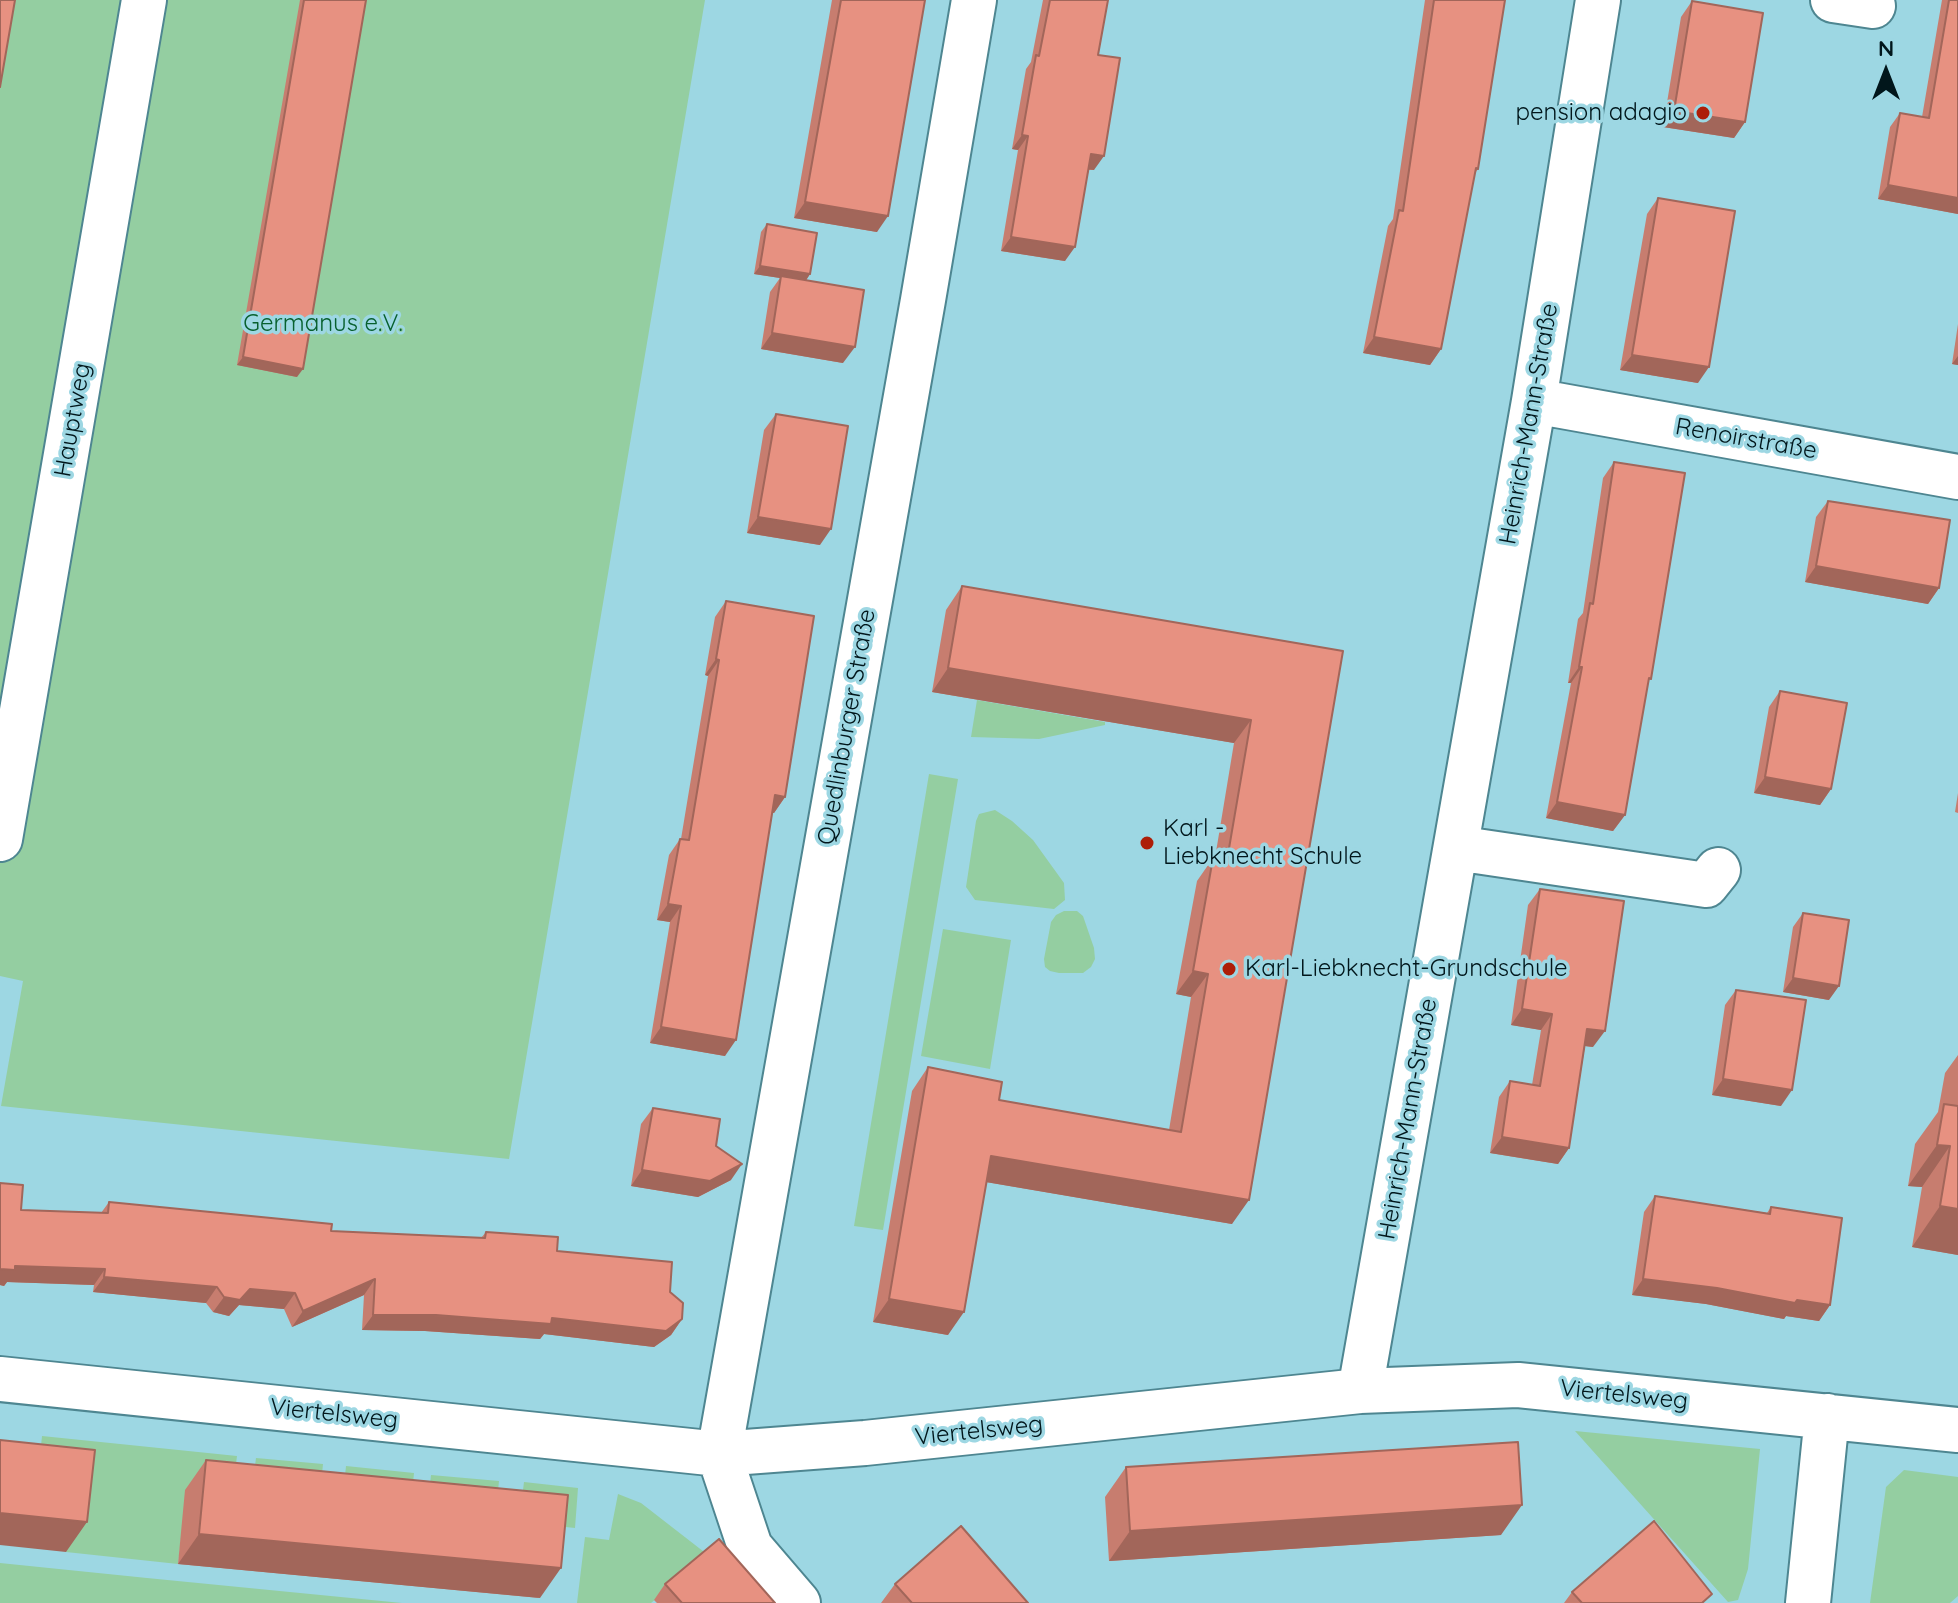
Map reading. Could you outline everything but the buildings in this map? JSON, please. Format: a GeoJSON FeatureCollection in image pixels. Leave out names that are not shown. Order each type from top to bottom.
{"type":"FeatureCollection","features":[{"type":"Feature","properties":{"kind":"street","name":"Hauptweg"},"geometry":{"type":"LineString","coordinates":[[0,839],[144,0]]}},
{"type":"Feature","properties":{"kind":"street","name":"Quedlinburger Straße"},"geometry":{"type":"LineString","coordinates":[[719,1454],[974,0]]}},
{"type":"Feature","properties":{"kind":"street","name":"Heinrich-Mann-Straße"},"geometry":{"type":"LineString","coordinates":[[1360,1391],[1534,401],[1598,0]]}},
{"type":"Feature","properties":{"kind":"street","name":"Renoirstraße"},"geometry":{"type":"LineString","coordinates":[[1534,401],[1958,477]]}},
{"type":"Feature","properties":{"kind":"street"},"geometry":{"type":"LineString","coordinates":[[1456,848],[1706,885],[1718,870]]}},
{"type":"Feature","properties":{"kind":"street","name":"Viertelsweg"},"geometry":{"type":"LineString","coordinates":[[0,1379],[719,1454],[865,1443],[1360,1391],[1518,1385],[1958,1430]]}},
{"type":"Feature","properties":{"kind":"street"},"geometry":{"type":"LineString","coordinates":[[1808,1603],[1827,1416]]}},
{"type":"Feature","properties":{"kind":"street"},"geometry":{"type":"LineString","coordinates":[[719,1454],[750,1547],[798,1603]]}},
{"type":"Feature","properties":{"kind":"green space","name":"Germanus e.V."},"geometry":{"type":"Polygon","coordinates":[[[0,0],[705,0],[509,1159],[1,1106],[23,981],[0,976],[0,0]]]}},
{"type":"Feature","properties":{"kind":"green space"},"geometry":{"type":"Polygon","coordinates":[[[977,700],[1105,722],[1105,725],[1039,739],[971,737],[977,700]]]}},
{"type":"Feature","properties":{"kind":"green space"},"geometry":{"type":"Polygon","coordinates":[[[929,774],[958,779],[883,1230],[854,1226],[929,774]]]}},
{"type":"Feature","properties":{"kind":"green space"},"geometry":{"type":"Polygon","coordinates":[[[995,810],[1033,840],[1064,883],[1065,900],[1054,909],[975,900],[966,887],[976,821],[979,814],[995,810]]]}},
{"type":"Feature","properties":{"kind":"green space"},"geometry":{"type":"Polygon","coordinates":[[[1064,911],[1077,911],[1083,916],[1094,948],[1095,959],[1083,973],[1059,973],[1045,967],[1051,922],[1064,911]]]}},
{"type":"Feature","properties":{"kind":"green space"},"geometry":{"type":"Polygon","coordinates":[[[943,929],[1011,940],[990,1069],[921,1056],[943,929]]]}},
{"type":"Feature","properties":{"kind":"green space"},"geometry":{"type":"Polygon","coordinates":[[[1575,1431],[1760,1449],[1748,1569],[1738,1600],[1728,1602],[1575,1431]]]}},
{"type":"Feature","properties":{"kind":"green space"},"geometry":{"type":"Polygon","coordinates":[[[42,1436],[237,1456],[232,1495],[182,1530],[178,1564],[66,1552],[74,1480],[38,1475],[42,1436]]]}},
{"type":"Feature","properties":{"kind":"green space"},"geometry":{"type":"Polygon","coordinates":[[[256,1458],[323,1464],[319,1504],[251,1497],[256,1458]]]}},
{"type":"Feature","properties":{"kind":"green space"},"geometry":{"type":"Polygon","coordinates":[[[346,1466],[414,1473],[410,1512],[342,1505],[346,1466]]]}},
{"type":"Feature","properties":{"kind":"green space"},"geometry":{"type":"Polygon","coordinates":[[[1904,1470],[1958,1477],[1958,1596],[1950,1603],[1870,1603],[1886,1487],[1904,1470]]]}},
{"type":"Feature","properties":{"kind":"green space"},"geometry":{"type":"Polygon","coordinates":[[[431,1475],[499,1481],[495,1520],[427,1513],[431,1475]]]}},
{"type":"Feature","properties":{"kind":"green space"},"geometry":{"type":"Polygon","coordinates":[[[524,1482],[578,1488],[575,1528],[519,1522],[524,1482]]]}},
{"type":"Feature","properties":{"kind":"green space"},"geometry":{"type":"Polygon","coordinates":[[[618,1494],[641,1503],[708,1555],[651,1603],[577,1603],[585,1537],[609,1540],[618,1494]]]}},
{"type":"Feature","properties":{"kind":"green space"},"geometry":{"type":"Polygon","coordinates":[[[0,1563],[147,1578],[402,1603],[0,1603],[0,1563]]]}},
{"type":"Feature","properties":{"kind":"place","name":"pension adagio"},"geometry":{"type":"Point","coordinates":[1703,113]}},
{"type":"Feature","properties":{"kind":"place","name":"Karl - Liebknecht Schule"},"geometry":{"type":"Point","coordinates":[1147,843]}},
{"type":"Feature","properties":{"kind":"place","name":"Karl-Liebknecht-Grundschule"},"geometry":{"type":"Point","coordinates":[1229,969]}}]}
